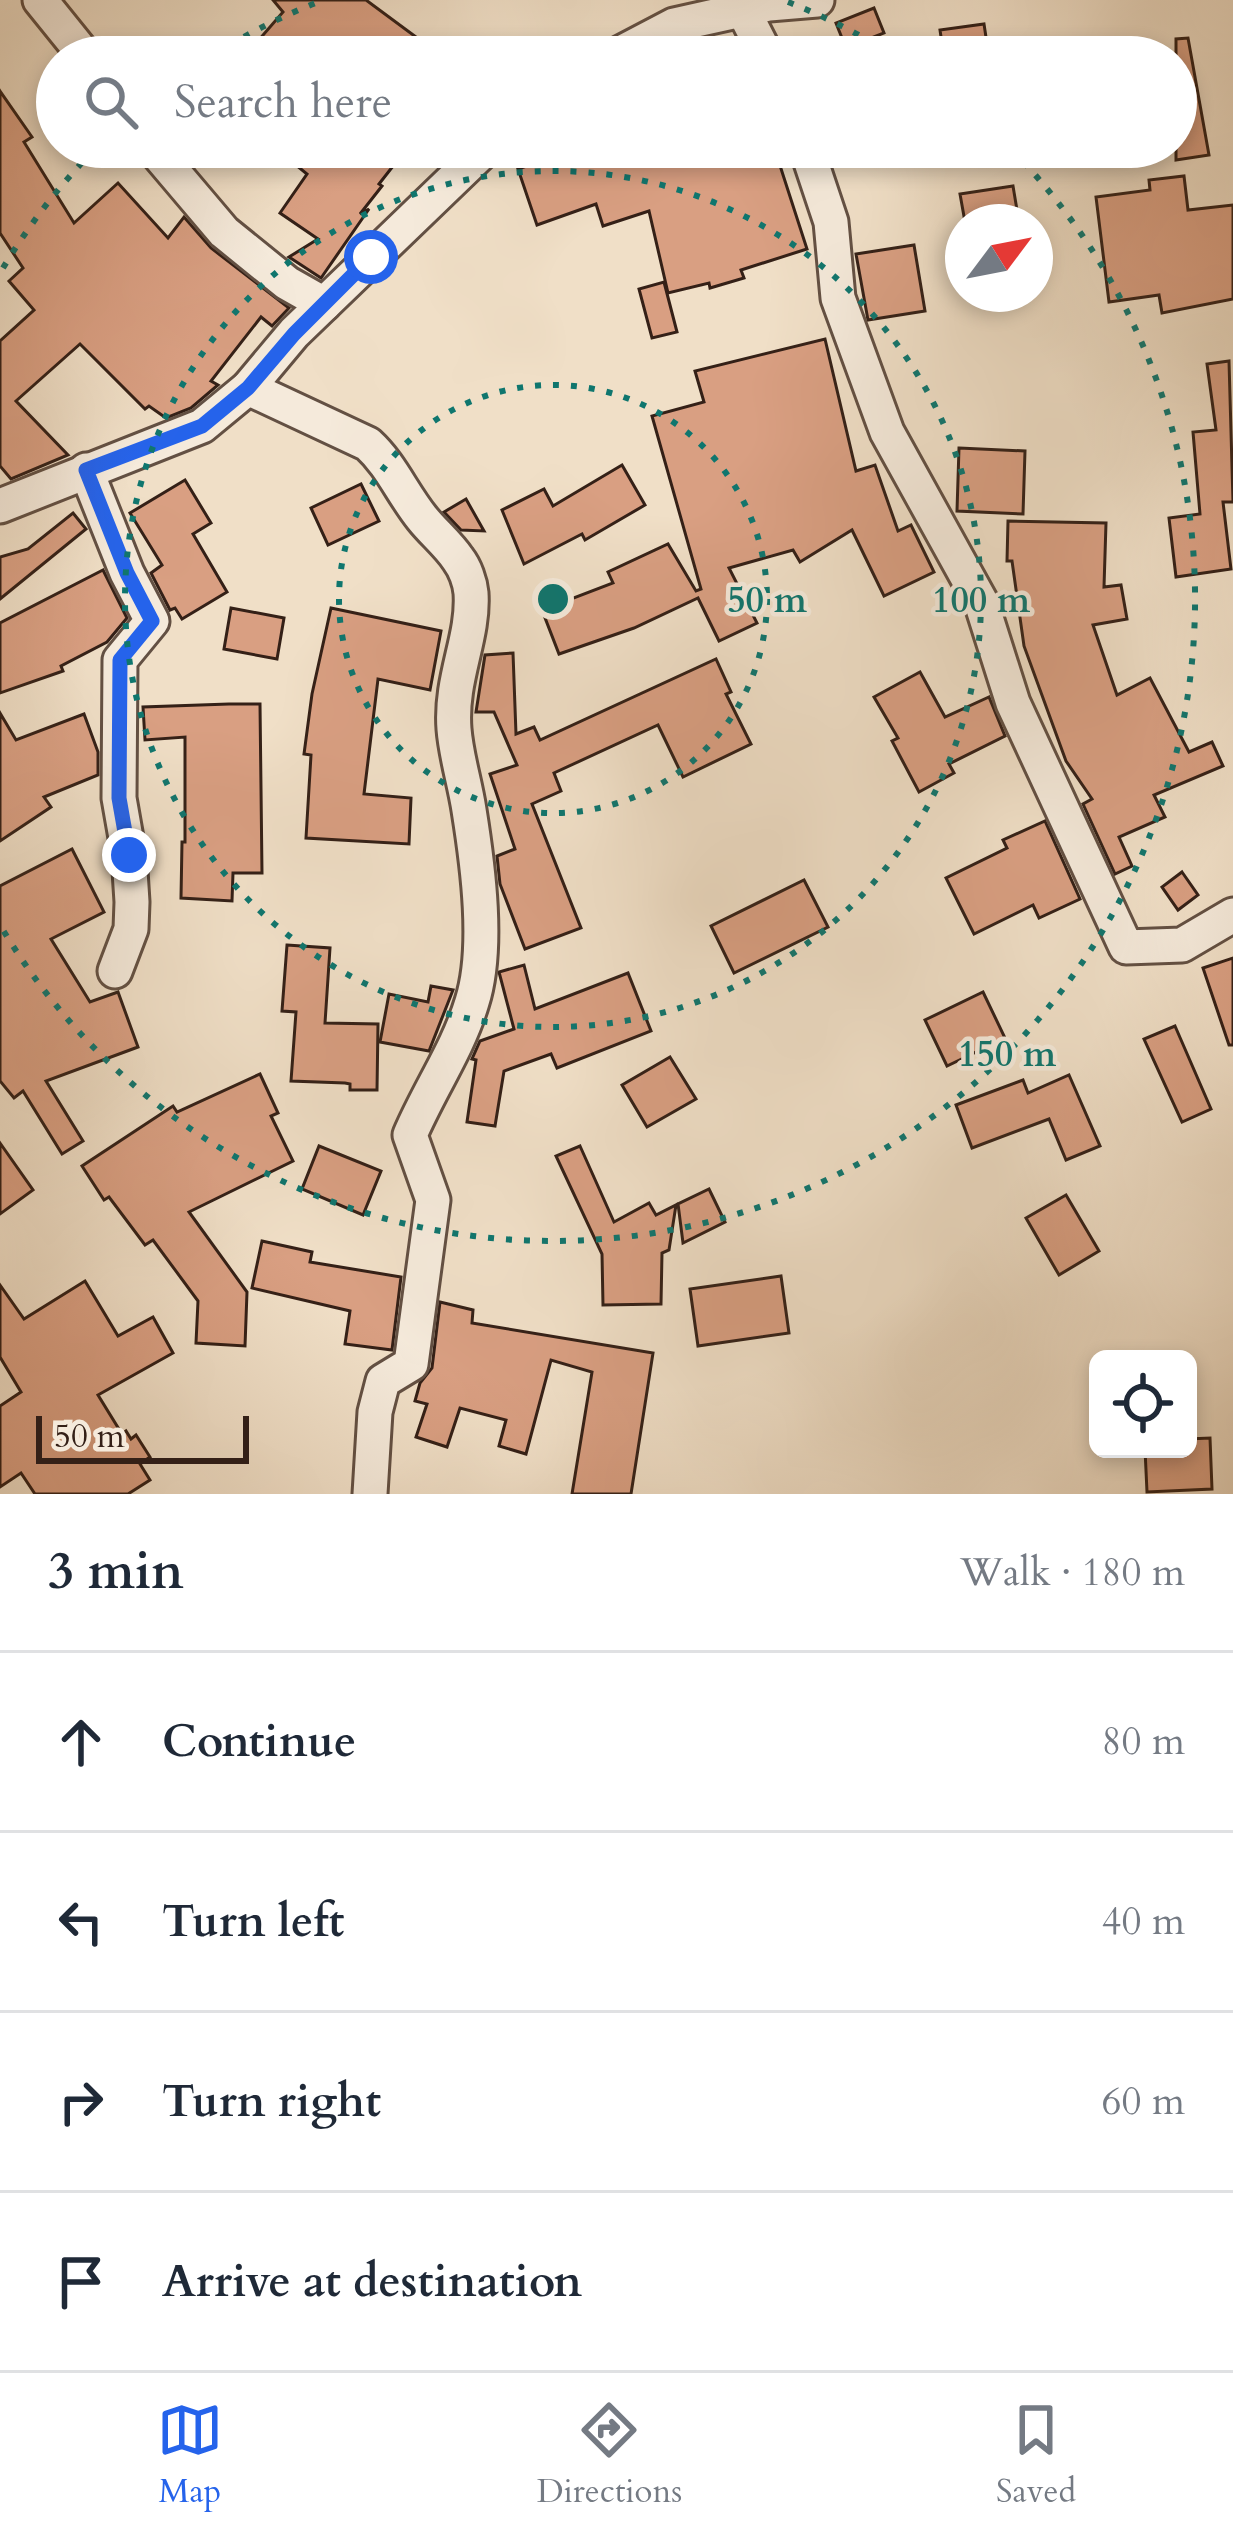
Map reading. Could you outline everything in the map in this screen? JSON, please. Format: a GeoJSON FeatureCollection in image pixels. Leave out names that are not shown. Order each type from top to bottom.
{"type":"FeatureCollection","features":[{"type":"Feature","properties":{"kind":"street"},"geometry":{"type":"LineString","coordinates":[[40,0],[69,36]]}},
{"type":"Feature","properties":{"kind":"street"},"geometry":{"type":"LineString","coordinates":[[653,36],[674,25],[817,0]]}},
{"type":"Feature","properties":{"kind":"street"},"geometry":{"type":"LineString","coordinates":[[743,10],[756,36]]}},
{"type":"Feature","properties":{"kind":"street"},"geometry":{"type":"LineString","coordinates":[[170,168],[224,232],[287,283],[324,304]]}},
{"type":"Feature","properties":{"kind":"street"},"geometry":{"type":"LineString","coordinates":[[0,506],[202,426],[248,388],[324,304],[465,168]]}},
{"type":"Feature","properties":{"kind":"street"},"geometry":{"type":"LineString","coordinates":[[813,168],[831,222],[838,298],[887,432],[981,602],[1013,703],[1126,947],[1182,945],[1233,915]]}},
{"type":"Feature","properties":{"kind":"street"},"geometry":{"type":"LineString","coordinates":[[248,388],[368,444],[457,557],[471,591],[469,625],[453,691],[454,732],[476,871],[480,963],[466,1019],[410,1135],[433,1200],[410,1364],[383,1381],[375,1412],[370,1494]]}},
{"type":"Feature","properties":{"kind":"street"},"geometry":{"type":"LineString","coordinates":[[86,470],[127,573],[152,621],[120,660],[119,798],[132,902],[131,929],[116,970]]}},
{"type":"Feature","properties":{"kind":"building"},"geometry":{"type":"Polygon","coordinates":[[[273,0],[366,0],[415,36],[262,36],[283,12],[273,0]]]}},
{"type":"Feature","properties":{"kind":"building"},"geometry":{"type":"Polygon","coordinates":[[[874,8],[884,33],[841,36],[836,23],[874,8]]]}},
{"type":"Feature","properties":{"kind":"building"},"geometry":{"type":"Polygon","coordinates":[[[984,24],[986,36],[941,36],[940,30],[984,24]]]}},
{"type":"Feature","properties":{"kind":"building"},"geometry":{"type":"Polygon","coordinates":[[[1197,88],[1209,155],[1197,157],[1197,88]]]}},
{"type":"Feature","properties":{"kind":"building"},"geometry":{"type":"Polygon","coordinates":[[[0,91],[32,137],[24,142],[36,168],[74,223],[118,183],[168,238],[184,217],[211,248],[289,308],[272,326],[261,317],[211,381],[218,385],[191,408],[166,418],[149,406],[145,409],[80,344],[16,401],[68,455],[11,479],[0,466],[0,341],[34,310],[9,281],[23,268],[0,233],[0,91]]]}},
{"type":"Feature","properties":{"kind":"building"},"geometry":{"type":"Polygon","coordinates":[[[300,168],[392,168],[321,278],[289,257],[318,239],[280,213],[307,174],[300,168]]]}},
{"type":"Feature","properties":{"kind":"building"},"geometry":{"type":"Polygon","coordinates":[[[781,168],[807,249],[741,270],[744,278],[668,293],[649,211],[603,226],[596,204],[537,225],[518,169],[781,168]]]}},
{"type":"Feature","properties":{"kind":"building"},"geometry":{"type":"Polygon","coordinates":[[[1184,176],[1188,210],[1233,205],[1233,299],[1162,313],[1159,295],[1109,302],[1096,197],[1150,190],[1149,180],[1184,176]]]}},
{"type":"Feature","properties":{"kind":"building"},"geometry":{"type":"Polygon","coordinates":[[[1013,186],[1016,204],[962,204],[960,194],[1013,186]]]}},
{"type":"Feature","properties":{"kind":"building"},"geometry":{"type":"Polygon","coordinates":[[[914,245],[925,311],[868,320],[856,254],[914,245]]]}},
{"type":"Feature","properties":{"kind":"building"},"geometry":{"type":"Polygon","coordinates":[[[664,282],[677,332],[652,338],[639,289],[664,282]]]}},
{"type":"Feature","properties":{"kind":"building"},"geometry":{"type":"Polygon","coordinates":[[[825,339],[856,471],[875,465],[898,531],[911,525],[934,572],[884,596],[852,530],[800,562],[793,550],[729,568],[757,623],[719,641],[698,598],[634,628],[559,654],[542,610],[613,583],[608,572],[668,544],[696,591],[701,589],[652,416],[704,402],[695,371],[825,339]]]}},
{"type":"Feature","properties":{"kind":"building"},"geometry":{"type":"Polygon","coordinates":[[[1229,361],[1233,502],[1223,502],[1231,569],[1176,577],[1169,518],[1200,514],[1193,432],[1216,430],[1207,364],[1229,361]]]}},
{"type":"Feature","properties":{"kind":"building"},"geometry":{"type":"Polygon","coordinates":[[[959,448],[1025,451],[1023,514],[957,511],[959,448]]]}},
{"type":"Feature","properties":{"kind":"building"},"geometry":{"type":"Polygon","coordinates":[[[622,465],[645,505],[585,540],[582,534],[524,564],[502,510],[544,489],[553,506],[622,465]]]}},
{"type":"Feature","properties":{"kind":"building"},"geometry":{"type":"Polygon","coordinates":[[[185,480],[211,523],[193,534],[227,592],[182,619],[175,608],[170,610],[151,573],[162,565],[130,513],[185,480]]]}},
{"type":"Feature","properties":{"kind":"building"},"geometry":{"type":"Polygon","coordinates":[[[361,484],[379,521],[328,545],[311,508],[361,484]]]}},
{"type":"Feature","properties":{"kind":"building"},"geometry":{"type":"Polygon","coordinates":[[[466,499],[484,531],[461,530],[444,512],[466,499]]]}},
{"type":"Feature","properties":{"kind":"building"},"geometry":{"type":"Polygon","coordinates":[[[73,513],[86,529],[0,599],[0,557],[28,549],[73,513]]]}},
{"type":"Feature","properties":{"kind":"building"},"geometry":{"type":"Polygon","coordinates":[[[1008,521],[1106,523],[1104,587],[1121,585],[1127,619],[1093,625],[1117,695],[1150,678],[1189,752],[1212,742],[1223,766],[1154,795],[1165,817],[1119,837],[1132,866],[1115,874],[1083,804],[1092,799],[1066,761],[1024,646],[1012,561],[1007,561],[1008,521]]]}},
{"type":"Feature","properties":{"kind":"building"},"geometry":{"type":"Polygon","coordinates":[[[103,570],[127,618],[107,642],[61,666],[63,671],[0,693],[0,623],[103,570]]]}},
{"type":"Feature","properties":{"kind":"building"},"geometry":{"type":"Polygon","coordinates":[[[231,608],[284,618],[277,659],[224,649],[231,608]]]}},
{"type":"Feature","properties":{"kind":"building"},"geometry":{"type":"Polygon","coordinates":[[[331,608],[441,631],[430,690],[378,679],[364,794],[411,798],[409,844],[306,838],[311,755],[304,754],[331,608]]]}},
{"type":"Feature","properties":{"kind":"building"},"geometry":{"type":"Polygon","coordinates":[[[513,653],[516,734],[534,727],[540,740],[716,659],[731,692],[726,694],[751,744],[683,777],[658,725],[554,773],[561,791],[532,804],[581,928],[525,949],[500,884],[497,856],[515,849],[490,774],[517,765],[494,712],[476,712],[485,655],[513,653]]]}},
{"type":"Feature","properties":{"kind":"building"},"geometry":{"type":"Polygon","coordinates":[[[920,672],[945,717],[989,697],[1005,736],[949,764],[954,773],[919,792],[892,741],[898,738],[874,697],[920,672]]]}},
{"type":"Feature","properties":{"kind":"building"},"geometry":{"type":"Polygon","coordinates":[[[260,704],[262,873],[233,873],[232,901],[181,898],[185,737],[145,740],[143,707],[260,704]]]}},
{"type":"Feature","properties":{"kind":"building"},"geometry":{"type":"Polygon","coordinates":[[[0,713],[16,740],[84,714],[98,752],[98,775],[44,797],[51,807],[0,841],[0,713]]]}},
{"type":"Feature","properties":{"kind":"building"},"geometry":{"type":"Polygon","coordinates":[[[1045,821],[1080,899],[1039,918],[1033,905],[974,934],[946,878],[1007,848],[1003,840],[1045,821]]]}},
{"type":"Feature","properties":{"kind":"building"},"geometry":{"type":"Polygon","coordinates":[[[72,849],[104,912],[51,939],[90,1002],[118,992],[138,1047],[46,1081],[83,1141],[62,1154],[23,1091],[14,1098],[0,1081],[0,886],[72,849]]]}},
{"type":"Feature","properties":{"kind":"building"},"geometry":{"type":"Polygon","coordinates":[[[1182,872],[1198,895],[1178,910],[1162,887],[1182,872]]]}},
{"type":"Feature","properties":{"kind":"building"},"geometry":{"type":"Polygon","coordinates":[[[804,880],[828,927],[734,973],[711,926],[804,880]]]}},
{"type":"Feature","properties":{"kind":"building"},"geometry":{"type":"Polygon","coordinates":[[[287,945],[330,948],[325,1023],[378,1024],[377,1090],[350,1090],[345,1083],[291,1081],[296,1012],[282,1011],[287,945]]]}},
{"type":"Feature","properties":{"kind":"building"},"geometry":{"type":"Polygon","coordinates":[[[1233,958],[1233,1045],[1229,1045],[1203,968],[1233,958]]]}},
{"type":"Feature","properties":{"kind":"building"},"geometry":{"type":"Polygon","coordinates":[[[524,965],[535,1009],[628,973],[651,1031],[557,1068],[551,1054],[504,1071],[495,1126],[467,1122],[476,1060],[472,1059],[480,1041],[514,1029],[499,972],[524,965]]]}},
{"type":"Feature","properties":{"kind":"building"},"geometry":{"type":"Polygon","coordinates":[[[431,986],[453,990],[429,1051],[380,1042],[389,994],[428,1002],[431,986]]]}},
{"type":"Feature","properties":{"kind":"building"},"geometry":{"type":"Polygon","coordinates":[[[983,992],[1005,1038],[947,1066],[925,1020],[983,992]]]}},
{"type":"Feature","properties":{"kind":"building"},"geometry":{"type":"Polygon","coordinates":[[[1175,1026],[1211,1109],[1182,1122],[1144,1039],[1175,1026]]]}},
{"type":"Feature","properties":{"kind":"building"},"geometry":{"type":"Polygon","coordinates":[[[670,1057],[696,1099],[647,1127],[622,1085],[670,1057]]]}},
{"type":"Feature","properties":{"kind":"building"},"geometry":{"type":"Polygon","coordinates":[[[260,1074],[278,1113],[271,1116],[293,1161],[189,1212],[247,1292],[245,1346],[196,1343],[198,1301],[153,1240],[145,1245],[109,1197],[104,1200],[82,1166],[173,1106],[177,1112],[260,1074]]]}},
{"type":"Feature","properties":{"kind":"building"},"geometry":{"type":"Polygon","coordinates":[[[1069,1075],[1100,1146],[1066,1160],[1049,1119],[972,1148],[956,1105],[1023,1080],[1028,1093],[1069,1075]]]}},
{"type":"Feature","properties":{"kind":"building"},"geometry":{"type":"Polygon","coordinates":[[[0,1143],[33,1190],[0,1214],[0,1143]]]}},
{"type":"Feature","properties":{"kind":"building"},"geometry":{"type":"Polygon","coordinates":[[[319,1146],[381,1171],[363,1215],[302,1189],[319,1146]]]}},
{"type":"Feature","properties":{"kind":"building"},"geometry":{"type":"Polygon","coordinates":[[[580,1146],[614,1222],[649,1203],[656,1215],[676,1205],[669,1250],[662,1253],[661,1304],[603,1305],[602,1254],[556,1156],[580,1146]]]}},
{"type":"Feature","properties":{"kind":"building"},"geometry":{"type":"Polygon","coordinates":[[[709,1189],[725,1222],[683,1243],[678,1204],[709,1189]]]}},
{"type":"Feature","properties":{"kind":"building"},"geometry":{"type":"Polygon","coordinates":[[[1066,1195],[1099,1251],[1059,1275],[1026,1218],[1066,1195]]]}},
{"type":"Feature","properties":{"kind":"building"},"geometry":{"type":"Polygon","coordinates":[[[262,1241],[312,1252],[310,1262],[401,1277],[392,1350],[345,1344],[350,1311],[252,1288],[262,1241]]]}},
{"type":"Feature","properties":{"kind":"building"},"geometry":{"type":"Polygon","coordinates":[[[781,1276],[789,1333],[698,1346],[690,1289],[781,1276]]]}},
{"type":"Feature","properties":{"kind":"building"},"geometry":{"type":"Polygon","coordinates":[[[85,1281],[118,1336],[153,1317],[173,1353],[98,1395],[122,1434],[126,1431],[131,1439],[136,1435],[150,1457],[140,1464],[150,1480],[128,1494],[35,1494],[21,1473],[0,1487],[0,1406],[21,1392],[0,1357],[0,1285],[24,1319],[85,1281]]]}},
{"type":"Feature","properties":{"kind":"building"},"geometry":{"type":"Polygon","coordinates":[[[440,1302],[473,1310],[472,1323],[653,1353],[631,1494],[572,1494],[592,1372],[551,1360],[526,1454],[499,1446],[506,1420],[460,1408],[447,1447],[416,1437],[427,1404],[415,1401],[420,1383],[432,1368],[440,1302]]]}},
{"type":"Feature","properties":{"kind":"building"},"geometry":{"type":"Polygon","coordinates":[[[1210,1438],[1212,1489],[1147,1492],[1145,1458],[1197,1458],[1197,1439],[1210,1438]]]}},
{"type":"Feature","properties":{"kind":"route"},"geometry":{"type":"LineString","coordinates":[[129,855],[119,798],[120,660],[152,621],[127,573],[86,470],[202,426],[248,388],[371,257]]}}]}
